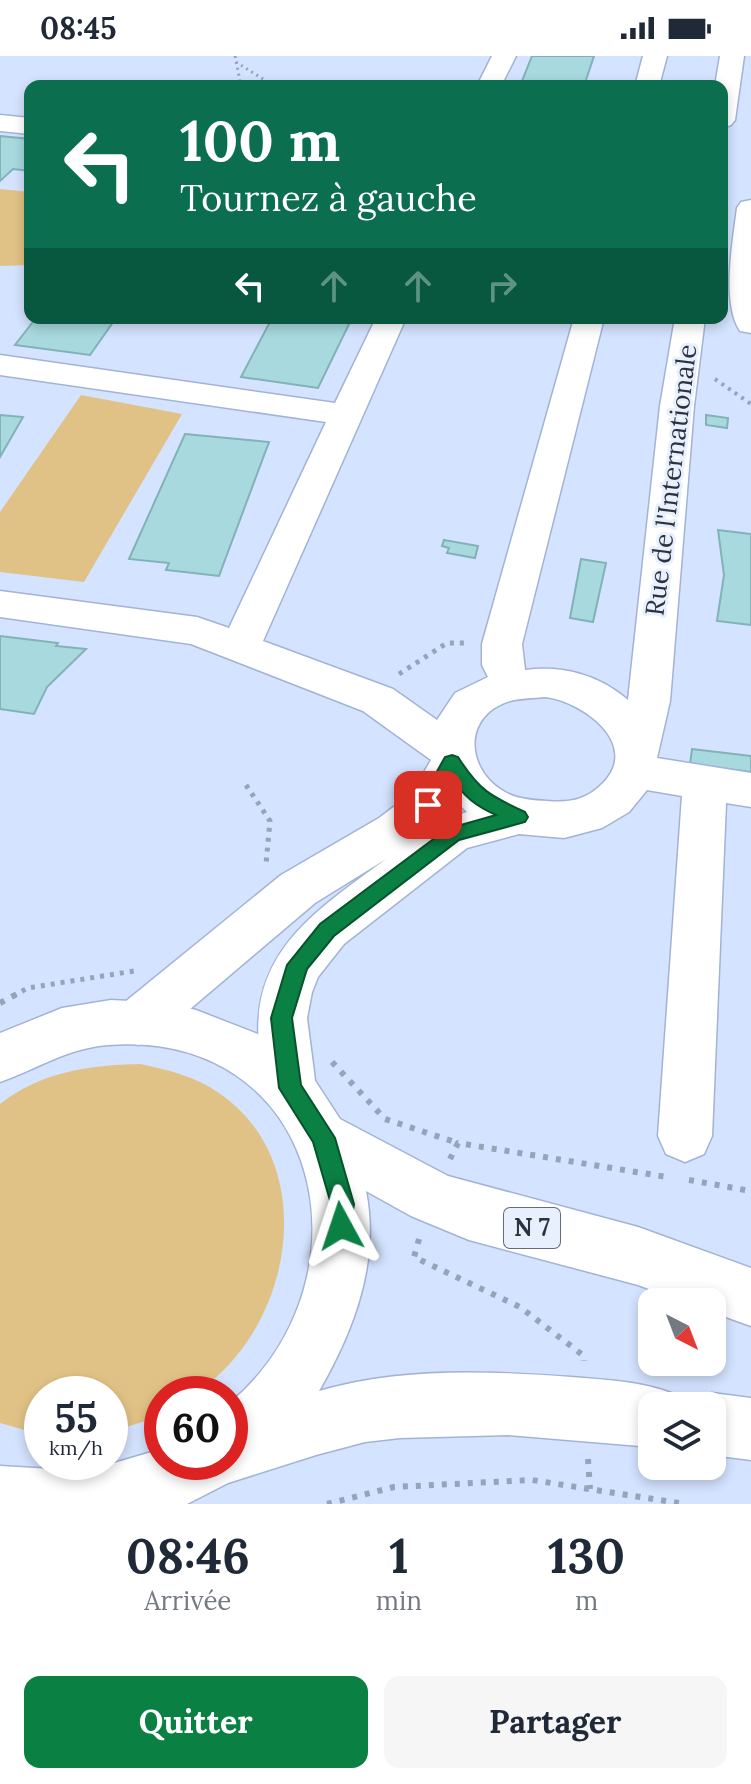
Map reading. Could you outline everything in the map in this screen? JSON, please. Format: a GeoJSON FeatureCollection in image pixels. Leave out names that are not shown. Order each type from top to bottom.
{"type":"FeatureCollection","features":[{"type":"Feature","properties":{"kind":"street"},"geometry":{"type":"LineString","coordinates":[[492,80],[504,56]]}},
{"type":"Feature","properties":{"kind":"street"},"geometry":{"type":"LineString","coordinates":[[649,80],[655,56]]}},
{"type":"Feature","properties":{"kind":"street"},"geometry":{"type":"LineString","coordinates":[[728,82],[732,56]]}},
{"type":"Feature","properties":{"kind":"street"},"geometry":{"type":"LineString","coordinates":[[728,115],[751,113]]}},
{"type":"Feature","properties":{"kind":"street"},"geometry":{"type":"LineString","coordinates":[[0,123],[24,125]]}},
{"type":"Feature","properties":{"kind":"street"},"geometry":{"type":"LineString","coordinates":[[743,319],[751,208]]}},
{"type":"Feature","properties":{"kind":"street"},"geometry":{"type":"LineString","coordinates":[[240,646],[388,324]]}},
{"type":"Feature","properties":{"kind":"street"},"geometry":{"type":"LineString","coordinates":[[529,683],[502,665],[502,644],[587,324]]}},
{"type":"Feature","properties":{"kind":"street","name":"Rue de l'Internationale"},"geometry":{"type":"LineString","coordinates":[[635,760],[649,701],[677,406],[689,324]]}},
{"type":"Feature","properties":{"kind":"street"},"geometry":{"type":"LineString","coordinates":[[0,365],[347,415]]}},
{"type":"Feature","properties":{"kind":"street"},"geometry":{"type":"LineString","coordinates":[[0,604],[197,631],[378,700],[451,756],[469,790],[483,801],[518,817],[544,821],[569,820],[592,814],[611,803],[626,788],[635,760],[620,716],[605,703],[567,685],[529,683],[483,694],[470,703],[454,725],[451,756],[428,805],[395,831],[298,889],[138,1022]]}},
{"type":"Feature","properties":{"kind":"street","name":"Rue de l'Internationale"},"geometry":{"type":"LineString","coordinates":[[529,683],[611,675],[653,642]]}},
{"type":"Feature","properties":{"kind":"street"},"geometry":{"type":"LineString","coordinates":[[378,700],[426,704],[470,703]]}},
{"type":"Feature","properties":{"kind":"street"},"geometry":{"type":"LineString","coordinates":[[635,760],[728,786],[685,1136]]}},
{"type":"Feature","properties":{"kind":"street"},"geometry":{"type":"LineString","coordinates":[[248,1428],[275,1403],[314,1339],[339,1271],[342,1204],[323,1138],[310,1074],[282,1018],[287,992],[298,965],[327,930],[453,834],[518,817]]}},
{"type":"Feature","properties":{"kind":"street"},"geometry":{"type":"LineString","coordinates":[[0,1059],[31,1042],[84,1025],[138,1022],[194,1030],[249,1055],[310,1074]]}},
{"type":"Feature","properties":{"kind":"street","name":"N 7"},"geometry":{"type":"LineString","coordinates":[[323,1138],[431,1197],[469,1212],[638,1256],[751,1297]]}},
{"type":"Feature","properties":{"kind":"street"},"geometry":{"type":"LineString","coordinates":[[248,1446],[362,1411],[421,1406],[586,1408],[638,1414]]}},
{"type":"Feature","properties":{"kind":"street"},"geometry":{"type":"LineString","coordinates":[[726,1426],[751,1429]]}},
{"type":"Feature","properties":{"kind":"street"},"geometry":{"type":"LineString","coordinates":[[1,1500],[87,1503],[167,1480]]}},
{"type":"Feature","properties":{"kind":"path"},"geometry":{"type":"LineString","coordinates":[[235,56],[240,80]]}},
{"type":"Feature","properties":{"kind":"path"},"geometry":{"type":"LineString","coordinates":[[236,62],[264,80]]}},
{"type":"Feature","properties":{"kind":"path"},"geometry":{"type":"LineString","coordinates":[[246,785],[270,821],[266,866]]}},
{"type":"Feature","properties":{"kind":"path"},"geometry":{"type":"LineString","coordinates":[[0,1003],[28,988],[145,970]]}},
{"type":"Feature","properties":{"kind":"path"},"geometry":{"type":"LineString","coordinates":[[310,1074],[385,1119],[458,1143]]}},
{"type":"Feature","properties":{"kind":"path"},"geometry":{"type":"LineString","coordinates":[[327,1504],[394,1487],[532,1480],[685,1504]]}},
{"type":"Feature","properties":{"kind":"shaded area"},"geometry":{"type":"Polygon","coordinates":[[[0,189],[24,191],[24,265],[0,266],[0,189]]]}},
{"type":"Feature","properties":{"kind":"shaded area"},"geometry":{"type":"Polygon","coordinates":[[[81,395],[182,414],[84,582],[0,572],[0,512],[81,395]]]}},
{"type":"Feature","properties":{"kind":"shaded area"},"geometry":{"type":"Polygon","coordinates":[[[140,1064],[181,1074],[219,1093],[252,1124],[273,1162],[283,1204],[283,1247],[273,1290],[254,1331],[228,1366],[216,1376],[144,1376],[144,1421],[128,1426],[128,1376],[24,1376],[24,1430],[0,1423],[0,1104],[32,1084],[66,1072],[140,1064]]]}},
{"type":"Feature","properties":{"kind":"building"},"geometry":{"type":"Polygon","coordinates":[[[532,56],[594,56],[586,80],[522,80],[532,56]]]}},
{"type":"Feature","properties":{"kind":"building"},"geometry":{"type":"Polygon","coordinates":[[[0,136],[24,138],[24,170],[13,169],[0,181],[0,136]]]}},
{"type":"Feature","properties":{"kind":"building"},"geometry":{"type":"Polygon","coordinates":[[[31,324],[112,324],[90,355],[15,345],[31,324]]]}},
{"type":"Feature","properties":{"kind":"building"},"geometry":{"type":"Polygon","coordinates":[[[269,324],[349,324],[318,388],[241,377],[269,324]]]}},
{"type":"Feature","properties":{"kind":"building"},"geometry":{"type":"Polygon","coordinates":[[[0,415],[23,417],[0,457],[0,415]]]}},
{"type":"Feature","properties":{"kind":"building"},"geometry":{"type":"Polygon","coordinates":[[[706,415],[728,418],[727,428],[706,425],[706,415]]]}},
{"type":"Feature","properties":{"kind":"building"},"geometry":{"type":"Polygon","coordinates":[[[185,434],[269,442],[219,576],[166,570],[169,563],[129,559],[185,434]]]}},
{"type":"Feature","properties":{"kind":"building"},"geometry":{"type":"Polygon","coordinates":[[[718,530],[751,534],[751,625],[717,621],[724,575],[718,530]]]}},
{"type":"Feature","properties":{"kind":"building"},"geometry":{"type":"Polygon","coordinates":[[[444,540],[478,546],[475,558],[447,553],[449,548],[442,546],[444,540]]]}},
{"type":"Feature","properties":{"kind":"building"},"geometry":{"type":"Polygon","coordinates":[[[581,559],[606,563],[593,622],[570,618],[581,559]]]}},
{"type":"Feature","properties":{"kind":"building"},"geometry":{"type":"Polygon","coordinates":[[[0,636],[86,649],[47,687],[34,714],[0,709],[0,636]]]}},
{"type":"Feature","properties":{"kind":"building"},"geometry":{"type":"Polygon","coordinates":[[[692,749],[751,756],[751,772],[690,764],[692,749]]]}},
{"type":"Feature","properties":{"kind":"route"},"geometry":{"type":"LineString","coordinates":[[341,1226],[342,1204],[323,1138],[290,1088],[282,1018],[287,992],[298,965],[327,930],[404,870],[453,834],[518,817],[499,811],[469,790],[452,762],[428,805]]}}]}
